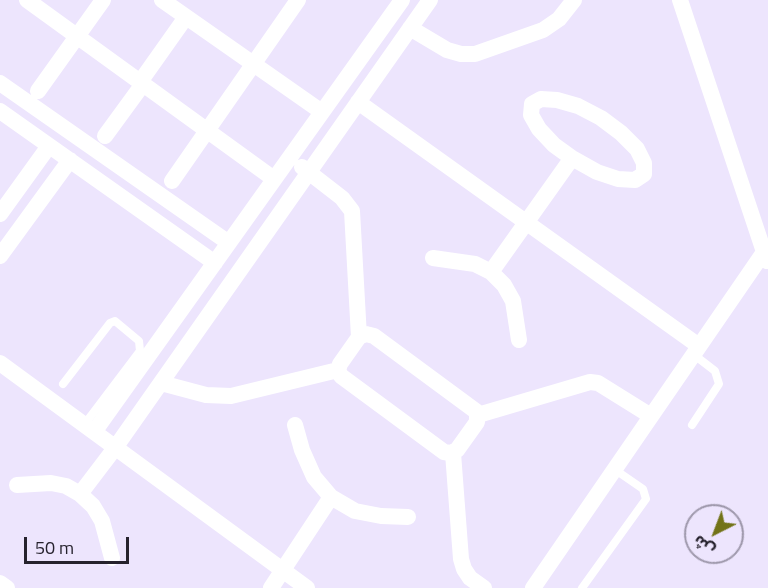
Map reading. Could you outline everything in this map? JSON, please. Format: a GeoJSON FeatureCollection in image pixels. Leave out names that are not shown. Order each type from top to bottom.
{"type":"FeatureCollection","features":[{"type":"Feature","properties":{"kind":"street"},"geometry":{"type":"LineString","coordinates":[[27,0],[274,179]]}},
{"type":"Feature","properties":{"kind":"street"},"geometry":{"type":"LineString","coordinates":[[38,91],[103,0]]}},
{"type":"Feature","properties":{"kind":"street"},"geometry":{"type":"LineString","coordinates":[[162,0],[322,112]]}},
{"type":"Feature","properties":{"kind":"street"},"geometry":{"type":"LineString","coordinates":[[172,181],[298,0]]}},
{"type":"Feature","properties":{"kind":"street"},"geometry":{"type":"LineString","coordinates":[[89,429],[229,243],[402,0]]}},
{"type":"Feature","properties":{"kind":"street"},"geometry":{"type":"LineString","coordinates":[[80,494],[116,448],[430,0]]}},
{"type":"Feature","properties":{"kind":"street"},"geometry":{"type":"LineString","coordinates":[[410,28],[447,50],[461,54],[475,54],[543,30],[559,19],[574,0]]}},
{"type":"Feature","properties":{"kind":"street"},"geometry":{"type":"LineString","coordinates":[[533,588],[696,350],[766,258],[680,0]]}},
{"type":"Feature","properties":{"kind":"street"},"geometry":{"type":"LineString","coordinates":[[105,135],[186,17]]}},
{"type":"Feature","properties":{"kind":"street"},"geometry":{"type":"LineString","coordinates":[[0,82],[229,243]]}},
{"type":"Feature","properties":{"kind":"street"},"geometry":{"type":"LineString","coordinates":[[541,99],[557,100],[578,106],[601,118],[637,149],[644,163],[644,174],[634,180],[618,179],[597,172],[572,158],[554,145],[539,129],[531,115],[532,104],[541,99]]}},
{"type":"Feature","properties":{"kind":"street"},"geometry":{"type":"LineString","coordinates":[[358,102],[526,222],[696,350]]}},
{"type":"Feature","properties":{"kind":"street"},"geometry":{"type":"LineString","coordinates":[[0,111],[214,263]]}},
{"type":"Feature","properties":{"kind":"street"},"geometry":{"type":"LineString","coordinates":[[0,213],[50,146]]}},
{"type":"Feature","properties":{"kind":"street"},"geometry":{"type":"LineString","coordinates":[[290,157],[342,198],[352,211],[359,337]]}},
{"type":"Feature","properties":{"kind":"street"},"geometry":{"type":"LineString","coordinates":[[491,272],[572,158]]}},
{"type":"Feature","properties":{"kind":"street"},"geometry":{"type":"LineString","coordinates":[[0,256],[70,160]]}},
{"type":"Feature","properties":{"kind":"street"},"geometry":{"type":"LineString","coordinates":[[154,220],[169,201]]}},
{"type":"Feature","properties":{"kind":"street"},"geometry":{"type":"LineString","coordinates":[[433,258],[475,264],[491,272],[504,285],[513,301],[519,340]]}},
{"type":"Feature","properties":{"kind":"street"},"geometry":{"type":"LineString","coordinates":[[366,334],[374,336],[475,410],[478,415],[477,422],[457,450],[453,453],[444,452],[343,378],[338,370],[359,337],[366,334]]}},
{"type":"Feature","properties":{"kind":"street"},"geometry":{"type":"LineString","coordinates":[[0,363],[307,588]]}},
{"type":"Feature","properties":{"kind":"street"},"geometry":{"type":"LineString","coordinates":[[161,383],[206,395],[231,396],[338,370]]}},
{"type":"Feature","properties":{"kind":"street"},"geometry":{"type":"LineString","coordinates":[[478,415],[590,382],[598,383],[651,416]]}},
{"type":"Feature","properties":{"kind":"street"},"geometry":{"type":"LineString","coordinates":[[295,425],[302,450],[314,477],[331,497],[355,511],[381,516],[408,517]]}},
{"type":"Feature","properties":{"kind":"street"},"geometry":{"type":"LineString","coordinates":[[453,453],[461,559],[470,578],[484,588]]}},
{"type":"Feature","properties":{"kind":"street"},"geometry":{"type":"LineString","coordinates":[[17,485],[51,483],[66,486],[80,494],[93,506],[102,521],[112,558]]}},
{"type":"Feature","properties":{"kind":"street"},"geometry":{"type":"LineString","coordinates":[[271,588],[331,497]]}},
{"type":"Feature","properties":{"kind":"street"},"geometry":{"type":"LineString","coordinates":[[0,583],[7,588]]}},
{"type":"Feature","properties":{"kind":"lane"},"geometry":{"type":"LineString","coordinates":[[63,384],[110,323],[115,321],[140,341],[140,351],[89,429]]}},
{"type":"Feature","properties":{"kind":"lane"},"geometry":{"type":"LineString","coordinates":[[692,425],[720,384],[715,372],[696,350]]}},
{"type":"Feature","properties":{"kind":"lane"},"geometry":{"type":"LineString","coordinates":[[582,588],[646,499],[643,489],[614,469]]}}]}
